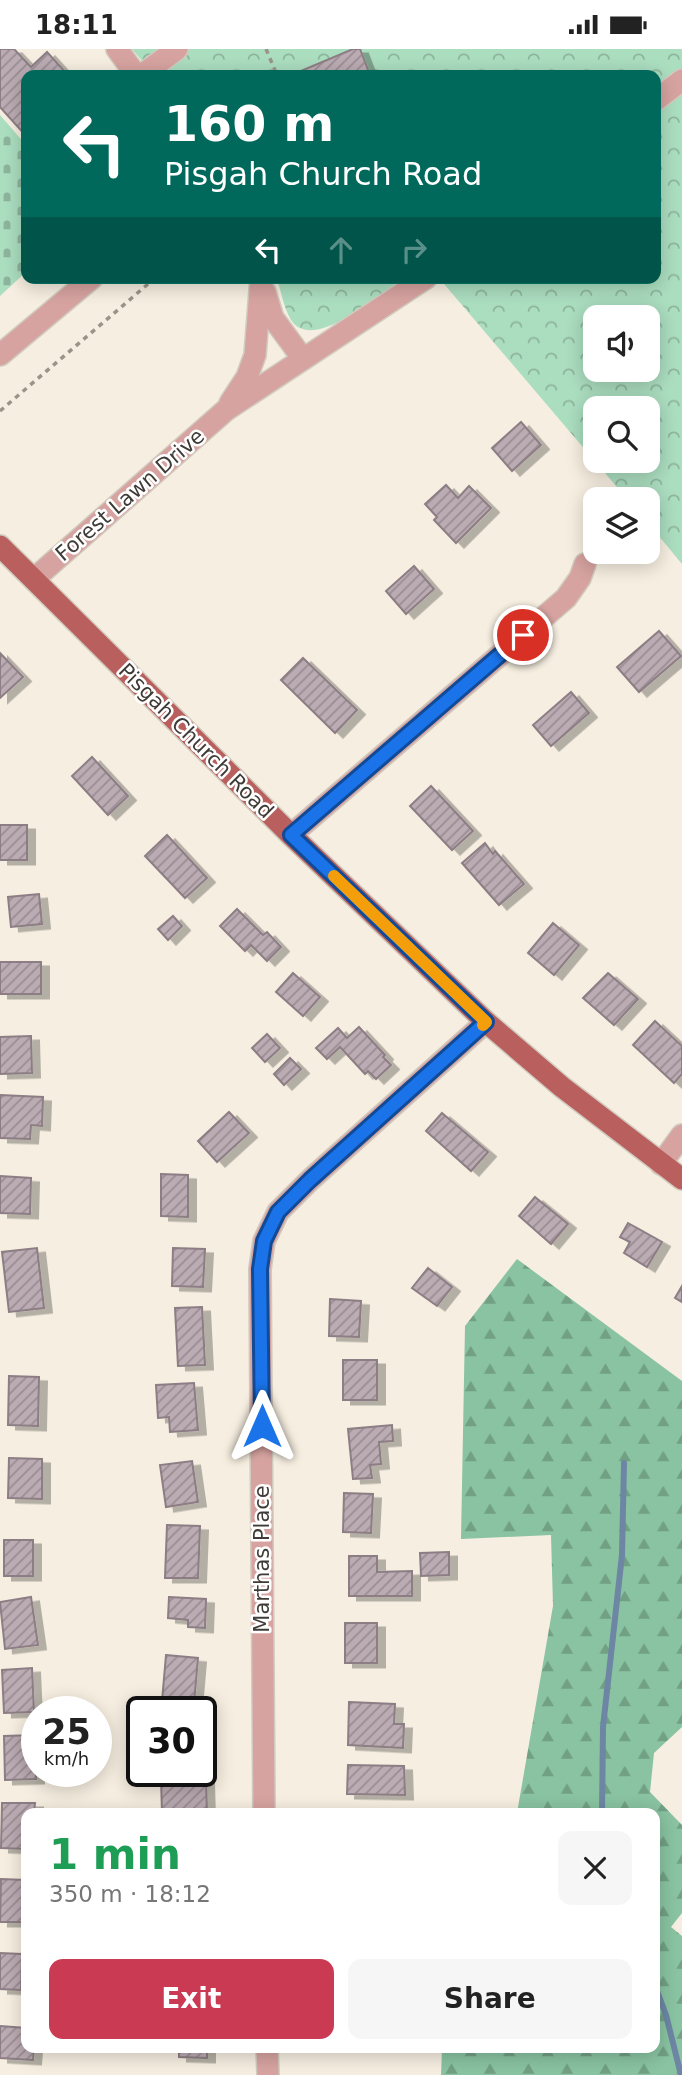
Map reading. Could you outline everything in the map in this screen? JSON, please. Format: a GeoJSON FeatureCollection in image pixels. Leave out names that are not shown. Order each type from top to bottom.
{"type":"FeatureCollection","features":[{"type":"Feature","properties":{"kind":"main road","name":"Pisgah Church Road"},"geometry":{"type":"LineString","coordinates":[[0,545],[291,835],[486,1022],[562,1087],[682,1179]]}},
{"type":"Feature","properties":{"kind":"street"},"geometry":{"type":"LineString","coordinates":[[117,49],[132,70]]}},
{"type":"Feature","properties":{"kind":"street"},"geometry":{"type":"LineString","coordinates":[[149,70],[177,49]]}},
{"type":"Feature","properties":{"kind":"street"},"geometry":{"type":"LineString","coordinates":[[661,96],[682,80]]}},
{"type":"Feature","properties":{"kind":"street"},"geometry":{"type":"LineString","coordinates":[[0,355],[85,284]]}},
{"type":"Feature","properties":{"kind":"street","name":"Forest Lawn Drive"},"geometry":{"type":"LineString","coordinates":[[226,410],[247,377],[255,355],[261,284]]}},
{"type":"Feature","properties":{"kind":"street","name":"Forest Lawn Drive"},"geometry":{"type":"LineString","coordinates":[[34,579],[226,410],[303,359],[273,318],[263,284]]}},
{"type":"Feature","properties":{"kind":"street"},"geometry":{"type":"LineString","coordinates":[[303,359],[417,284]]}},
{"type":"Feature","properties":{"kind":"street"},"geometry":{"type":"LineString","coordinates":[[291,835],[566,598],[580,578],[585,564]]}},
{"type":"Feature","properties":{"kind":"street","name":"Marthas Place"},"geometry":{"type":"LineString","coordinates":[[264,1808],[260,1269],[264,1241],[278,1212],[310,1180],[486,1022]]}},
{"type":"Feature","properties":{"kind":"street"},"geometry":{"type":"LineString","coordinates":[[661,1164],[682,1135]]}},
{"type":"Feature","properties":{"kind":"street"},"geometry":{"type":"LineString","coordinates":[[267,2053],[268,2075]]}},
{"type":"Feature","properties":{"kind":"path"},"geometry":{"type":"LineString","coordinates":[[266,49],[275,70]]}},
{"type":"Feature","properties":{"kind":"path"},"geometry":{"type":"LineString","coordinates":[[0,411],[148,284]]}},
{"type":"Feature","properties":{"kind":"green space"},"geometry":{"type":"Polygon","coordinates":[[[132,49],[682,49],[682,564],[660,537],[660,487],[617,487],[605,473],[660,473],[660,396],[583,396],[583,447],[444,284],[661,284],[661,70],[150,70],[132,49]]]}},
{"type":"Feature","properties":{"kind":"green space"},"geometry":{"type":"Polygon","coordinates":[[[0,115],[21,139],[21,277],[0,296],[0,115]]]}},
{"type":"Feature","properties":{"kind":"green space"},"geometry":{"type":"Polygon","coordinates":[[[279,284],[395,284],[347,317],[315,330],[301,329],[291,320],[279,284]]]}},
{"type":"Feature","properties":{"kind":"green space"},"geometry":{"type":"Polygon","coordinates":[[[517,1259],[682,1381],[682,1727],[654,1753],[650,1792],[682,1825],[682,1913],[671,1927],[682,1936],[682,2075],[441,2075],[442,2053],[660,2053],[660,1808],[518,1808],[553,1606],[551,1535],[461,1539],[465,1326],[517,1259]]]}},
{"type":"Feature","properties":{"kind":"building"},"geometry":{"type":"Polygon","coordinates":[[[0,49],[14,49],[31,67],[47,52],[63,70],[21,70],[21,130],[0,107],[0,49]]]}},
{"type":"Feature","properties":{"kind":"building"},"geometry":{"type":"Polygon","coordinates":[[[353,49],[360,49],[368,70],[303,70],[353,49]]]}},
{"type":"Feature","properties":{"kind":"building"},"geometry":{"type":"Polygon","coordinates":[[[521,422],[541,445],[512,471],[492,448],[521,422]]]}},
{"type":"Feature","properties":{"kind":"building"},"geometry":{"type":"Polygon","coordinates":[[[446,485],[458,498],[469,486],[491,508],[456,543],[434,520],[437,517],[425,504],[446,485]]]}},
{"type":"Feature","properties":{"kind":"building"},"geometry":{"type":"Polygon","coordinates":[[[414,566],[434,589],[406,614],[386,591],[414,566]]]}},
{"type":"Feature","properties":{"kind":"building"},"geometry":{"type":"Polygon","coordinates":[[[659,631],[681,656],[639,692],[617,667],[659,631]]]}},
{"type":"Feature","properties":{"kind":"building"},"geometry":{"type":"Polygon","coordinates":[[[0,653],[23,677],[0,698],[0,653]]]}},
{"type":"Feature","properties":{"kind":"building"},"geometry":{"type":"Polygon","coordinates":[[[303,658],[357,710],[335,733],[281,680],[303,658]]]}},
{"type":"Feature","properties":{"kind":"building"},"geometry":{"type":"Polygon","coordinates":[[[571,692],[589,713],[551,746],[533,725],[571,692]]]}},
{"type":"Feature","properties":{"kind":"building"},"geometry":{"type":"Polygon","coordinates":[[[92,757],[128,796],[108,815],[72,776],[92,757]]]}},
{"type":"Feature","properties":{"kind":"building"},"geometry":{"type":"Polygon","coordinates":[[[431,786],[473,831],[452,850],[410,806],[431,786]]]}},
{"type":"Feature","properties":{"kind":"building"},"geometry":{"type":"Polygon","coordinates":[[[0,825],[27,825],[27,860],[0,860],[0,825]]]}},
{"type":"Feature","properties":{"kind":"building"},"geometry":{"type":"Polygon","coordinates":[[[167,835],[207,878],[185,898],[145,856],[167,835]]]}},
{"type":"Feature","properties":{"kind":"building"},"geometry":{"type":"Polygon","coordinates":[[[485,843],[524,884],[499,905],[462,863],[485,843]]]}},
{"type":"Feature","properties":{"kind":"building"},"geometry":{"type":"Polygon","coordinates":[[[39,894],[42,924],[11,927],[8,897],[39,894]]]}},
{"type":"Feature","properties":{"kind":"building"},"geometry":{"type":"Polygon","coordinates":[[[237,909],[263,935],[267,932],[281,947],[267,961],[251,945],[245,951],[220,926],[237,909]]]}},
{"type":"Feature","properties":{"kind":"building"},"geometry":{"type":"Polygon","coordinates":[[[173,916],[182,926],[168,940],[158,929],[173,916]]]}},
{"type":"Feature","properties":{"kind":"building"},"geometry":{"type":"Polygon","coordinates":[[[553,923],[579,945],[554,975],[528,953],[553,923]]]}},
{"type":"Feature","properties":{"kind":"building"},"geometry":{"type":"Polygon","coordinates":[[[0,962],[41,962],[41,994],[0,994],[0,962]]]}},
{"type":"Feature","properties":{"kind":"building"},"geometry":{"type":"Polygon","coordinates":[[[293,973],[320,997],[303,1016],[276,992],[293,973]]]}},
{"type":"Feature","properties":{"kind":"building"},"geometry":{"type":"Polygon","coordinates":[[[608,973],[638,999],[614,1025],[583,998],[608,973]]]}},
{"type":"Feature","properties":{"kind":"building"},"geometry":{"type":"Polygon","coordinates":[[[655,1021],[682,1046],[682,1074],[674,1083],[633,1045],[655,1021]]]}},
{"type":"Feature","properties":{"kind":"building"},"geometry":{"type":"Polygon","coordinates":[[[359,1027],[391,1065],[376,1079],[368,1071],[365,1074],[340,1047],[327,1059],[316,1048],[338,1028],[347,1038],[359,1027]]]}},
{"type":"Feature","properties":{"kind":"building"},"geometry":{"type":"Polygon","coordinates":[[[267,1034],[280,1048],[265,1062],[252,1048],[267,1034]]]}},
{"type":"Feature","properties":{"kind":"building"},"geometry":{"type":"Polygon","coordinates":[[[31,1036],[32,1073],[0,1074],[0,1037],[31,1036]]]}},
{"type":"Feature","properties":{"kind":"building"},"geometry":{"type":"Polygon","coordinates":[[[290,1058],[301,1069],[284,1085],[274,1074],[290,1058]]]}},
{"type":"Feature","properties":{"kind":"building"},"geometry":{"type":"Polygon","coordinates":[[[0,1095],[43,1097],[42,1126],[31,1125],[30,1139],[0,1138],[0,1095]]]}},
{"type":"Feature","properties":{"kind":"building"},"geometry":{"type":"Polygon","coordinates":[[[229,1112],[249,1133],[217,1162],[198,1141],[229,1112]]]}},
{"type":"Feature","properties":{"kind":"building"},"geometry":{"type":"Polygon","coordinates":[[[442,1113],[488,1152],[471,1171],[426,1131],[442,1113]]]}},
{"type":"Feature","properties":{"kind":"building"},"geometry":{"type":"Polygon","coordinates":[[[161,1174],[188,1175],[188,1217],[161,1216],[161,1174]]]}},
{"type":"Feature","properties":{"kind":"building"},"geometry":{"type":"Polygon","coordinates":[[[0,1176],[31,1178],[30,1214],[0,1213],[0,1176]]]}},
{"type":"Feature","properties":{"kind":"building"},"geometry":{"type":"Polygon","coordinates":[[[535,1197],[568,1224],[551,1244],[519,1216],[535,1197]]]}},
{"type":"Feature","properties":{"kind":"building"},"geometry":{"type":"Polygon","coordinates":[[[628,1223],[662,1242],[647,1267],[624,1253],[630,1242],[620,1237],[628,1223]]]}},
{"type":"Feature","properties":{"kind":"building"},"geometry":{"type":"Polygon","coordinates":[[[37,1248],[44,1308],[9,1312],[2,1252],[37,1248]]]}},
{"type":"Feature","properties":{"kind":"building"},"geometry":{"type":"Polygon","coordinates":[[[173,1248],[205,1249],[203,1287],[172,1286],[173,1248]]]}},
{"type":"Feature","properties":{"kind":"building"},"geometry":{"type":"Polygon","coordinates":[[[428,1268],[452,1287],[437,1306],[412,1288],[428,1268]]]}},
{"type":"Feature","properties":{"kind":"building"},"geometry":{"type":"Polygon","coordinates":[[[682,1286],[682,1302],[675,1298],[682,1286]]]}},
{"type":"Feature","properties":{"kind":"building"},"geometry":{"type":"Polygon","coordinates":[[[330,1299],[361,1301],[359,1337],[329,1336],[330,1299]]]}},
{"type":"Feature","properties":{"kind":"building"},"geometry":{"type":"Polygon","coordinates":[[[202,1307],[205,1365],[178,1366],[175,1308],[202,1307]]]}},
{"type":"Feature","properties":{"kind":"building"},"geometry":{"type":"Polygon","coordinates":[[[343,1360],[377,1360],[377,1400],[343,1400],[343,1360]]]}},
{"type":"Feature","properties":{"kind":"building"},"geometry":{"type":"Polygon","coordinates":[[[9,1376],[39,1377],[38,1426],[8,1425],[9,1376]]]}},
{"type":"Feature","properties":{"kind":"building"},"geometry":{"type":"Polygon","coordinates":[[[194,1383],[198,1430],[170,1432],[169,1417],[158,1418],[156,1385],[194,1383]]]}},
{"type":"Feature","properties":{"kind":"building"},"geometry":{"type":"Polygon","coordinates":[[[392,1425],[393,1441],[379,1442],[381,1464],[370,1465],[372,1478],[353,1479],[348,1429],[392,1425]]]}},
{"type":"Feature","properties":{"kind":"building"},"geometry":{"type":"Polygon","coordinates":[[[9,1458],[42,1459],[42,1499],[8,1498],[9,1458]]]}},
{"type":"Feature","properties":{"kind":"building"},"geometry":{"type":"Polygon","coordinates":[[[192,1461],[198,1502],[166,1507],[160,1465],[192,1461]]]}},
{"type":"Feature","properties":{"kind":"building"},"geometry":{"type":"Polygon","coordinates":[[[344,1493],[373,1494],[371,1533],[343,1532],[344,1493]]]}},
{"type":"Feature","properties":{"kind":"building"},"geometry":{"type":"Polygon","coordinates":[[[167,1525],[200,1526],[198,1578],[165,1578],[167,1525]]]}},
{"type":"Feature","properties":{"kind":"building"},"geometry":{"type":"Polygon","coordinates":[[[4,1540],[33,1540],[33,1576],[4,1576],[4,1540]]]}},
{"type":"Feature","properties":{"kind":"building"},"geometry":{"type":"Polygon","coordinates":[[[449,1552],[449,1575],[421,1576],[420,1553],[449,1552]]]}},
{"type":"Feature","properties":{"kind":"building"},"geometry":{"type":"Polygon","coordinates":[[[349,1556],[377,1556],[377,1572],[412,1571],[412,1596],[349,1596],[349,1556]]]}},
{"type":"Feature","properties":{"kind":"building"},"geometry":{"type":"Polygon","coordinates":[[[31,1597],[38,1645],[5,1649],[0,1602],[31,1597]]]}},
{"type":"Feature","properties":{"kind":"building"},"geometry":{"type":"Polygon","coordinates":[[[169,1597],[206,1599],[205,1628],[188,1627],[188,1620],[168,1618],[169,1597]]]}},
{"type":"Feature","properties":{"kind":"building"},"geometry":{"type":"Polygon","coordinates":[[[345,1623],[377,1623],[377,1663],[345,1663],[345,1623]]]}},
{"type":"Feature","properties":{"kind":"building"},"geometry":{"type":"Polygon","coordinates":[[[166,1655],[198,1658],[195,1696],[162,1696],[166,1655]]]}},
{"type":"Feature","properties":{"kind":"building"},"geometry":{"type":"Polygon","coordinates":[[[32,1668],[33,1696],[21,1696],[21,1712],[4,1713],[2,1670],[32,1668]]]}},
{"type":"Feature","properties":{"kind":"building"},"geometry":{"type":"Polygon","coordinates":[[[349,1702],[395,1704],[394,1724],[404,1724],[403,1748],[348,1745],[349,1702]]]}},
{"type":"Feature","properties":{"kind":"building"},"geometry":{"type":"Polygon","coordinates":[[[21,1735],[21,1779],[5,1780],[4,1736],[21,1735]]]}},
{"type":"Feature","properties":{"kind":"building"},"geometry":{"type":"Polygon","coordinates":[[[348,1765],[404,1766],[405,1795],[347,1794],[348,1765]]]}},
{"type":"Feature","properties":{"kind":"building"},"geometry":{"type":"Polygon","coordinates":[[[161,1787],[206,1787],[207,1808],[162,1808],[161,1787]]]}},
{"type":"Feature","properties":{"kind":"building"},"geometry":{"type":"Polygon","coordinates":[[[2,1803],[35,1803],[34,1808],[21,1808],[21,1849],[1,1848],[2,1803]]]}},
{"type":"Feature","properties":{"kind":"building"},"geometry":{"type":"Polygon","coordinates":[[[1,1879],[21,1880],[21,1922],[0,1922],[1,1879]]]}},
{"type":"Feature","properties":{"kind":"building"},"geometry":{"type":"Polygon","coordinates":[[[0,1953],[21,1954],[21,1990],[0,1989],[0,1953]]]}},
{"type":"Feature","properties":{"kind":"building"},"geometry":{"type":"Polygon","coordinates":[[[0,2026],[21,2028],[21,2053],[34,2053],[33,2060],[0,2058],[0,2026]]]}},
{"type":"Feature","properties":{"kind":"building"},"geometry":{"type":"Polygon","coordinates":[[[179,2053],[207,2053],[207,2058],[179,2057],[179,2053]]]}},
{"type":"Feature","properties":{"kind":"waterway"},"geometry":{"type":"LineString","coordinates":[[602,1808],[603,1727],[622,1555],[624,1463]]}},
{"type":"Feature","properties":{"kind":"waterway"},"geometry":{"type":"LineString","coordinates":[[660,1999],[681,2075]]}},
{"type":"Feature","properties":{"kind":"slow traffic"},"geometry":{"type":"LineString","coordinates":[[334,876],[486,1022],[483,1025]]}},
{"type":"Feature","properties":{"kind":"route"},"geometry":{"type":"LineString","coordinates":[[262,1426],[260,1269],[264,1241],[278,1212],[486,1022],[291,835],[523,635]]}}]}
